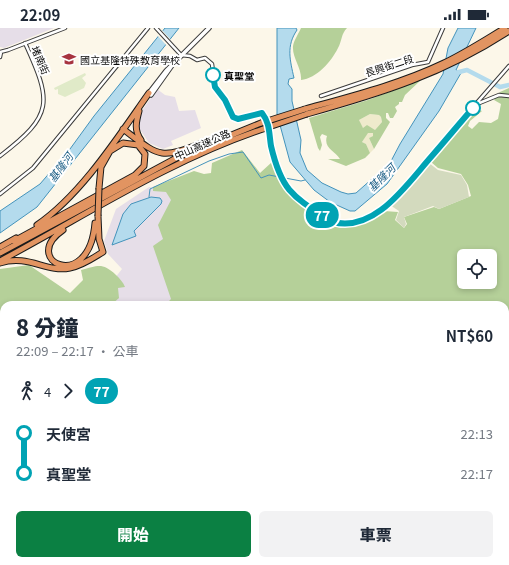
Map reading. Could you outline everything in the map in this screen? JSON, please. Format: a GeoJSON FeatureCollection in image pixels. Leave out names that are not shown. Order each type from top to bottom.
{"type":"FeatureCollection","features":[{"type":"Feature","properties":{"kind":"highway","name":"中山高速公路"},"geometry":{"type":"LineString","coordinates":[[417,77],[462,54],[505,28]]}},
{"type":"Feature","properties":{"kind":"highway","name":"中山高速公路"},"geometry":{"type":"LineString","coordinates":[[0,252],[180,156],[241,130],[262,126],[356,95],[417,77],[484,46],[509,31]]}},
{"type":"Feature","properties":{"kind":"highway"},"geometry":{"type":"LineString","coordinates":[[0,248],[54,213],[74,193],[125,130],[150,94]]}},
{"type":"Feature","properties":{"kind":"highway"},"geometry":{"type":"LineString","coordinates":[[125,130],[150,94]]}},
{"type":"Feature","properties":{"kind":"highway"},"geometry":{"type":"LineString","coordinates":[[139,111],[136,130],[146,145]]}},
{"type":"Feature","properties":{"kind":"highway","name":"中山高速公路"},"geometry":{"type":"LineString","coordinates":[[0,262],[181,162],[262,126]]}},
{"type":"Feature","properties":{"kind":"highway"},"geometry":{"type":"LineString","coordinates":[[125,130],[157,152],[175,154],[241,130]]}},
{"type":"Feature","properties":{"kind":"highway"},"geometry":{"type":"LineString","coordinates":[[0,248],[135,174],[144,166],[145,154],[138,145],[123,144],[109,150],[99,166],[98,188],[97,216],[99,239],[103,252],[81,265],[62,269],[23,261],[0,262]]}},
{"type":"Feature","properties":{"kind":"highway"},"geometry":{"type":"LineString","coordinates":[[85,214],[56,234],[49,244],[50,257],[56,264],[69,266],[77,263],[85,256],[92,244],[97,216]]}},
{"type":"Feature","properties":{"kind":"street","name":"堵南街"},"geometry":{"type":"LineString","coordinates":[[0,156],[33,128],[38,120],[43,106],[44,95],[40,77],[25,43],[65,28]]}},
{"type":"Feature","properties":{"kind":"street"},"geometry":{"type":"LineString","coordinates":[[0,194],[33,168],[148,28]]}},
{"type":"Feature","properties":{"kind":"street"},"geometry":{"type":"LineString","coordinates":[[156,28],[181,55],[190,56],[197,60],[205,58],[210,60],[212,64],[215,87],[225,100],[233,117],[238,119],[258,113],[262,113],[265,116],[270,128],[271,144],[280,176],[285,185],[299,200],[333,222],[349,223],[364,219],[379,211],[403,189],[509,66]]}},
{"type":"Feature","properties":{"kind":"street"},"geometry":{"type":"LineString","coordinates":[[150,94],[181,55],[209,28]]}},
{"type":"Feature","properties":{"kind":"street","name":"長興街二段"},"geometry":{"type":"LineString","coordinates":[[320,96],[412,65],[428,62],[443,28]]}},
{"type":"Feature","properties":{"kind":"street"},"geometry":{"type":"LineString","coordinates":[[0,57],[0,52],[25,43]]}},
{"type":"Feature","properties":{"kind":"street"},"geometry":{"type":"LineString","coordinates":[[476,104],[499,95],[509,96]]}},
{"type":"Feature","properties":{"kind":"street"},"geometry":{"type":"LineString","coordinates":[[482,97],[481,100],[484,101]]}},
{"type":"Feature","properties":{"kind":"shaded area"},"geometry":{"type":"Polygon","coordinates":[[[0,28],[54,28],[4,48],[0,47],[0,28]]]}},
{"type":"Feature","properties":{"kind":"shaded area"},"geometry":{"type":"Polygon","coordinates":[[[157,89],[165,95],[175,97],[179,111],[195,110],[201,128],[171,141],[173,145],[163,149],[149,143],[139,128],[139,121],[143,109],[157,89]]]}},
{"type":"Feature","properties":{"kind":"shaded area"},"geometry":{"type":"Polygon","coordinates":[[[370,114],[379,115],[381,117],[382,122],[375,130],[363,128],[360,124],[359,120],[370,114]]]}},
{"type":"Feature","properties":{"kind":"shaded area"},"geometry":{"type":"Polygon","coordinates":[[[368,132],[373,133],[373,136],[369,138],[374,149],[370,153],[366,144],[362,142],[368,132]]]}},
{"type":"Feature","properties":{"kind":"shaded area"},"geometry":{"type":"Polygon","coordinates":[[[149,187],[211,196],[228,301],[97,301],[122,269],[108,254],[104,241],[116,209],[149,187]]]}},
{"type":"Feature","properties":{"kind":"green space"},"geometry":{"type":"Polygon","coordinates":[[[301,28],[347,28],[332,59],[318,73],[307,79],[301,80],[293,46],[301,28]]]}},
{"type":"Feature","properties":{"kind":"green space"},"geometry":{"type":"Polygon","coordinates":[[[85,73],[86,75],[82,78],[86,83],[84,88],[65,97],[58,94],[58,89],[55,90],[54,88],[85,73]]]}},
{"type":"Feature","properties":{"kind":"green space"},"geometry":{"type":"Polygon","coordinates":[[[421,80],[405,95],[402,102],[399,102],[399,104],[395,107],[397,111],[393,118],[390,118],[388,113],[386,113],[386,118],[390,122],[374,149],[369,138],[373,136],[373,133],[368,133],[362,142],[366,144],[370,153],[365,158],[346,166],[328,159],[340,159],[328,146],[326,140],[327,136],[322,134],[320,137],[322,145],[320,151],[309,118],[368,100],[421,80]],[[370,114],[359,120],[363,128],[367,125],[375,130],[382,122],[379,115],[370,114]]]}},
{"type":"Feature","properties":{"kind":"green space"},"geometry":{"type":"Polygon","coordinates":[[[509,88],[509,301],[169,301],[171,299],[153,246],[163,239],[158,225],[171,200],[166,192],[153,191],[153,187],[194,171],[204,174],[211,173],[212,163],[242,150],[260,173],[272,162],[274,170],[290,195],[323,223],[341,228],[365,222],[384,211],[398,212],[395,220],[404,228],[407,224],[404,217],[434,207],[439,209],[471,196],[468,185],[461,174],[438,168],[431,162],[457,129],[476,109],[482,111],[470,121],[468,126],[472,129],[479,122],[491,123],[498,119],[501,104],[494,100],[500,92],[509,88]]]}},
{"type":"Feature","properties":{"kind":"green space"},"geometry":{"type":"Polygon","coordinates":[[[429,163],[438,170],[461,175],[467,185],[469,197],[439,209],[433,206],[404,217],[406,224],[404,228],[396,220],[399,211],[390,205],[429,163]]]}},
{"type":"Feature","properties":{"kind":"green space"},"geometry":{"type":"Polygon","coordinates":[[[29,265],[70,293],[83,280],[81,270],[100,266],[107,268],[116,275],[125,287],[118,288],[119,298],[116,301],[0,301],[0,269],[29,265]]]}},
{"type":"Feature","properties":{"kind":"water","name":"基隆河"},"geometry":{"type":"Polygon","coordinates":[[[165,28],[179,28],[37,207],[0,233],[0,211],[40,184],[70,149],[94,116],[165,28]]]}},
{"type":"Feature","properties":{"kind":"water","name":"基隆河"},"geometry":{"type":"Polygon","coordinates":[[[277,28],[296,28],[297,30],[290,47],[290,59],[294,78],[289,79],[288,84],[292,89],[292,101],[301,140],[300,153],[307,170],[322,183],[348,194],[356,193],[390,163],[443,74],[448,48],[458,28],[476,28],[456,70],[461,73],[439,111],[387,184],[355,211],[350,211],[330,202],[314,190],[290,162],[277,114],[277,28]]]}},
{"type":"Feature","properties":{"kind":"water"},"geometry":{"type":"Polygon","coordinates":[[[151,197],[160,198],[162,201],[161,204],[134,231],[136,236],[112,245],[123,214],[131,204],[151,197]]]}},
{"type":"Feature","properties":{"kind":"pier"},"geometry":{"type":"Polygon","coordinates":[[[161,29],[171,40],[167,46],[157,35],[161,29]]]}},
{"type":"Feature","properties":{"kind":"waterway"},"geometry":{"type":"LineString","coordinates":[[455,73],[467,70],[500,87],[509,85]]}},
{"type":"Feature","properties":{"kind":"waterway"},"geometry":{"type":"LineString","coordinates":[[149,197],[150,189],[209,161],[229,154],[243,152],[261,178],[269,175],[301,181],[305,180]]}},
{"type":"Feature","properties":{"kind":"bus line","name":"77"},"geometry":{"type":"LineString","coordinates":[[213,75],[213,83],[225,100],[233,117],[238,119],[258,113],[262,113],[265,116],[270,128],[271,144],[278,170],[285,185],[291,193],[299,200],[338,224],[349,223],[370,217],[391,201],[473,108]]}},
{"type":"Feature","properties":{"kind":"place","name":"國立基隆特殊教育學校"},"geometry":{"type":"Point","coordinates":[69,59]}},
{"type":"Feature","properties":{"kind":"place","name":"真聖堂"},"geometry":{"type":"Point","coordinates":[213,75]}}]}
